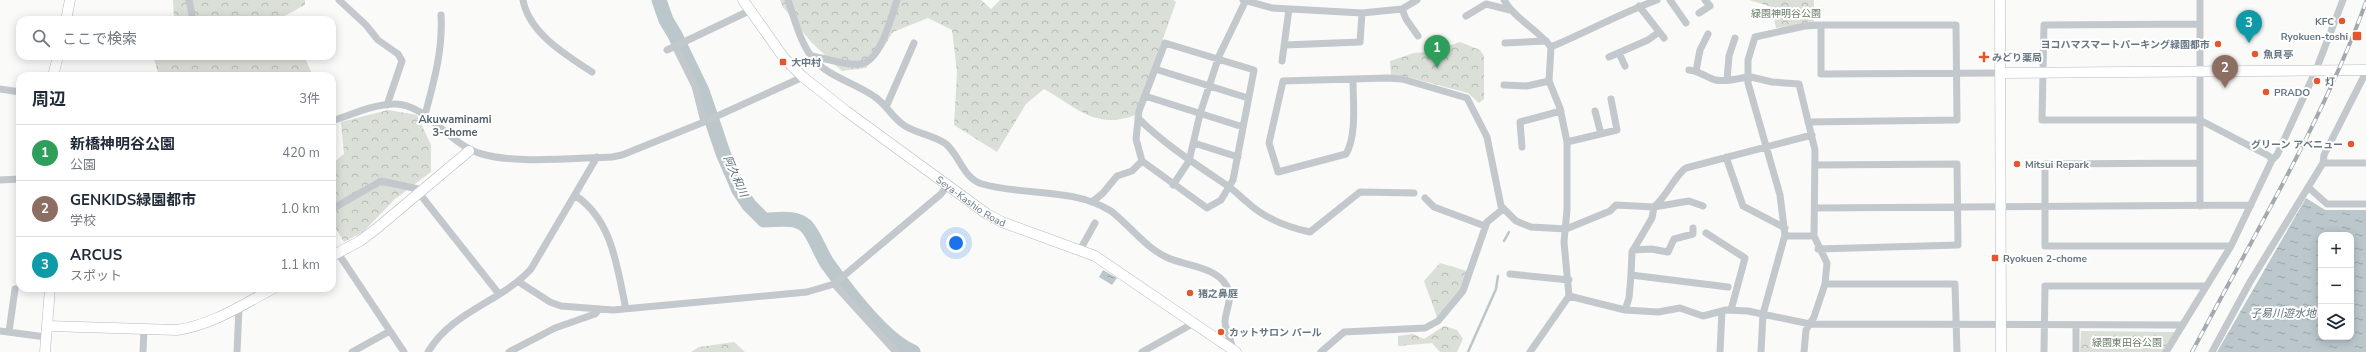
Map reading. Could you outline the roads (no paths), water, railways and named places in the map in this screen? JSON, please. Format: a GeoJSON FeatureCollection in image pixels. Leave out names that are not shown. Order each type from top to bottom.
{"type":"FeatureCollection","features":[{"type":"Feature","properties":{"kind":"street"},"geometry":{"type":"LineString","coordinates":[[67,16],[70,0]]}},
{"type":"Feature","properties":{"kind":"street"},"geometry":{"type":"LineString","coordinates":[[189,0],[192,15]]}},
{"type":"Feature","properties":{"kind":"street"},"geometry":{"type":"LineString","coordinates":[[339,0],[366,25],[378,40],[398,54],[402,61],[387,105]]}},
{"type":"Feature","properties":{"kind":"street"},"geometry":{"type":"LineString","coordinates":[[523,0],[533,22],[548,39],[565,55],[592,72]]}},
{"type":"Feature","properties":{"kind":"street","name":"Seya-Kashio Road"},"geometry":{"type":"LineString","coordinates":[[743,0],[749,11],[784,58],[803,77],[947,186],[1002,222],[1080,250],[1116,269],[1234,351]]}},
{"type":"Feature","properties":{"kind":"street"},"geometry":{"type":"LineString","coordinates":[[788,0],[798,30],[811,56],[831,71],[870,93],[886,107],[898,121],[922,134],[938,138],[953,151],[966,173],[972,179],[981,183],[1068,194],[1092,202],[1111,211],[1165,257],[1212,273],[1226,284],[1230,303],[1225,321],[1234,351]]}},
{"type":"Feature","properties":{"kind":"street"},"geometry":{"type":"LineString","coordinates":[[811,56],[849,64],[861,64],[869,60],[880,48],[896,0]]}},
{"type":"Feature","properties":{"kind":"street"},"geometry":{"type":"LineString","coordinates":[[1173,185],[1189,161],[1200,114],[1218,60],[1244,1],[1261,6],[1289,9],[1362,13],[1402,9],[1417,0]]}},
{"type":"Feature","properties":{"kind":"street"},"geometry":{"type":"LineString","coordinates":[[1504,0],[1510,10]]}},
{"type":"Feature","properties":{"kind":"street"},"geometry":{"type":"LineString","coordinates":[[1505,43],[1548,44],[1590,31],[1639,6],[1657,0]]}},
{"type":"Feature","properties":{"kind":"street"},"geometry":{"type":"LineString","coordinates":[[1670,0],[1686,23]]}},
{"type":"Feature","properties":{"kind":"street"},"geometry":{"type":"LineString","coordinates":[[1699,13],[1710,6],[1705,0]]}},
{"type":"Feature","properties":{"kind":"street"},"geometry":{"type":"LineString","coordinates":[[2000,0],[2001,352]]}},
{"type":"Feature","properties":{"kind":"street"},"geometry":{"type":"LineString","coordinates":[[2200,0],[2200,206]]}},
{"type":"Feature","properties":{"kind":"street"},"geometry":{"type":"LineString","coordinates":[[2166,352],[2181,325],[2231,246],[2272,160],[2277,155],[2316,70],[2343,0]]}},
{"type":"Feature","properties":{"kind":"street"},"geometry":{"type":"LineString","coordinates":[[1466,16],[1486,4],[1510,10],[1528,23],[1548,44],[1549,81],[1561,111],[1567,142],[1566,229],[1564,242],[1569,280],[1569,296],[1530,352]]}},
{"type":"Feature","properties":{"kind":"street"},"geometry":{"type":"LineString","coordinates":[[1639,6],[1664,38]]}},
{"type":"Feature","properties":{"kind":"street"},"geometry":{"type":"LineString","coordinates":[[1282,61],[1289,9]]}},
{"type":"Feature","properties":{"kind":"street"},"geometry":{"type":"LineString","coordinates":[[1402,9],[1406,19],[1418,36]]}},
{"type":"Feature","properties":{"kind":"street"},"geometry":{"type":"LineString","coordinates":[[666,50],[749,11]]}},
{"type":"Feature","properties":{"kind":"street"},"geometry":{"type":"LineString","coordinates":[[1285,45],[1360,42],[1362,13]]}},
{"type":"Feature","properties":{"kind":"street"},"geometry":{"type":"LineString","coordinates":[[425,115],[440,60],[442,15]]}},
{"type":"Feature","properties":{"kind":"street"},"geometry":{"type":"LineString","coordinates":[[2200,24],[2044,25],[2042,120],[2200,120],[2269,156],[2272,160]]}},
{"type":"Feature","properties":{"kind":"street"},"geometry":{"type":"LineString","coordinates":[[1821,25],[1821,74],[2316,70],[2366,71],[2324,155],[2323,163],[2250,282],[2212,352]]}},
{"type":"Feature","properties":{"kind":"street"},"geometry":{"type":"LineString","coordinates":[[1761,352],[1763,314],[1785,232],[1780,195],[1747,76],[1748,60],[1755,37],[1805,26],[1821,25],[1956,25],[1957,120],[1808,122]]}},
{"type":"Feature","properties":{"kind":"street"},"geometry":{"type":"LineString","coordinates":[[1609,57],[1648,40],[1658,32]]}},
{"type":"Feature","properties":{"kind":"street"},"geometry":{"type":"LineString","coordinates":[[1708,34],[1692,70],[1714,80],[1727,80],[1747,76],[1772,82],[1799,84],[1815,150],[1814,236],[1818,249],[1827,263],[1824,284],[1814,317],[1806,330],[1804,352]]}},
{"type":"Feature","properties":{"kind":"street"},"geometry":{"type":"LineString","coordinates":[[1727,80],[1729,56],[1735,38]]}},
{"type":"Feature","properties":{"kind":"street"},"geometry":{"type":"LineString","coordinates":[[886,107],[914,43]]}},
{"type":"Feature","properties":{"kind":"street"},"geometry":{"type":"LineString","coordinates":[[1165,43],[1218,60],[1254,70],[1242,127],[1238,157],[1230,187],[1221,200],[1207,208],[1173,185],[1142,161],[1136,139],[1138,118],[1165,43]]}},
{"type":"Feature","properties":{"kind":"street"},"geometry":{"type":"LineString","coordinates":[[675,46],[695,86],[706,121]]}},
{"type":"Feature","properties":{"kind":"street"},"geometry":{"type":"LineString","coordinates":[[1619,53],[1624,66]]}},
{"type":"Feature","properties":{"kind":"street"},"geometry":{"type":"LineString","coordinates":[[54,72],[57,60]]}},
{"type":"Feature","properties":{"kind":"street"},"geometry":{"type":"LineString","coordinates":[[1155,69],[1248,98]]}},
{"type":"Feature","properties":{"kind":"street"},"geometry":{"type":"LineString","coordinates":[[336,120],[387,105],[402,104],[425,115],[440,129],[469,150],[494,157],[509,159],[622,155],[716,117],[803,77]]}},
{"type":"Feature","properties":{"kind":"street"},"geometry":{"type":"LineString","coordinates":[[1353,79],[1354,118],[1349,150],[1346,154],[1278,172],[1270,143],[1282,81],[1353,79],[1402,79],[1466,98],[1487,137],[1497,195],[1503,209],[1516,222],[1531,227],[1566,229],[1579,222],[1610,211],[1616,205],[1654,207],[1689,201],[1703,206]]}},
{"type":"Feature","properties":{"kind":"street"},"geometry":{"type":"LineString","coordinates":[[1504,85],[1527,86],[1549,81]]}},
{"type":"Feature","properties":{"kind":"street"},"geometry":{"type":"LineString","coordinates":[[0,89],[16,91]]}},
{"type":"Feature","properties":{"kind":"street"},"geometry":{"type":"LineString","coordinates":[[1145,96],[1242,127]]}},
{"type":"Feature","properties":{"kind":"street"},"geometry":{"type":"LineString","coordinates":[[1567,142],[1617,130],[1611,100]]}},
{"type":"Feature","properties":{"kind":"street"},"geometry":{"type":"LineString","coordinates":[[1522,147],[1520,122],[1561,111]]}},
{"type":"Feature","properties":{"kind":"street"},"geometry":{"type":"LineString","coordinates":[[1595,111],[1601,134]]}},
{"type":"Feature","properties":{"kind":"street"},"geometry":{"type":"LineString","coordinates":[[1138,118],[1189,161],[1230,187],[1247,203],[1284,225],[1310,232],[1360,192],[1414,193]]}},
{"type":"Feature","properties":{"kind":"street"},"geometry":{"type":"LineString","coordinates":[[1625,310],[1629,298],[1633,250],[1652,218],[1654,207],[1663,199],[1682,170],[1812,135]]}},
{"type":"Feature","properties":{"kind":"street"},"geometry":{"type":"LineString","coordinates":[[1194,143],[1238,157]]}},
{"type":"Feature","properties":{"kind":"street"},"geometry":{"type":"LineString","coordinates":[[336,254],[360,241],[469,150]]}},
{"type":"Feature","properties":{"kind":"street"},"geometry":{"type":"LineString","coordinates":[[428,352],[448,327],[467,312],[519,282],[542,254],[597,157]]}},
{"type":"Feature","properties":{"kind":"street"},"geometry":{"type":"LineString","coordinates":[[1726,158],[1743,206],[1785,232],[1814,236]]}},
{"type":"Feature","properties":{"kind":"street"},"geometry":{"type":"LineString","coordinates":[[1092,202],[1103,193],[1117,176],[1132,171],[1142,161]]}},
{"type":"Feature","properties":{"kind":"street"},"geometry":{"type":"LineString","coordinates":[[2200,163],[2045,164],[2045,246],[2231,246]]}},
{"type":"Feature","properties":{"kind":"street"},"geometry":{"type":"LineString","coordinates":[[2323,163],[2366,163]]}},
{"type":"Feature","properties":{"kind":"street"},"geometry":{"type":"LineString","coordinates":[[1815,165],[1957,164],[1958,245],[1818,249]]}},
{"type":"Feature","properties":{"kind":"street"},"geometry":{"type":"LineString","coordinates":[[0,180],[16,179]]}},
{"type":"Feature","properties":{"kind":"street"},"geometry":{"type":"LineString","coordinates":[[336,207],[381,181],[421,191],[499,294]]}},
{"type":"Feature","properties":{"kind":"street"},"geometry":{"type":"LineString","coordinates":[[519,282],[550,302],[561,306],[599,309],[626,309],[807,292],[835,282],[941,194],[947,186]]}},
{"type":"Feature","properties":{"kind":"street"},"geometry":{"type":"LineString","coordinates":[[2308,187],[2327,204],[2366,204]]}},
{"type":"Feature","properties":{"kind":"street"},"geometry":{"type":"LineString","coordinates":[[576,196],[596,212],[606,229],[626,309]]}},
{"type":"Feature","properties":{"kind":"street"},"geometry":{"type":"LineString","coordinates":[[1425,198],[1434,207],[1485,226]]}},
{"type":"Feature","properties":{"kind":"street"},"geometry":{"type":"LineString","coordinates":[[1815,208],[2250,205]]}},
{"type":"Feature","properties":{"kind":"street"},"geometry":{"type":"LineString","coordinates":[[1321,352],[1344,332],[1425,328],[1438,321],[1463,291],[1485,226],[1491,218],[1503,209]]}},
{"type":"Feature","properties":{"kind":"street"},"geometry":{"type":"LineString","coordinates":[[1080,250],[1095,223]]}},
{"type":"Feature","properties":{"kind":"street"},"geometry":{"type":"LineString","coordinates":[[1633,250],[1651,249],[1668,252],[1674,239],[1693,234],[1693,228]]}},
{"type":"Feature","properties":{"kind":"street"},"geometry":{"type":"LineString","coordinates":[[1706,233],[1745,258],[1731,310]]}},
{"type":"Feature","properties":{"kind":"street"},"geometry":{"type":"LineString","coordinates":[[336,256],[390,330],[404,352]]}},
{"type":"Feature","properties":{"kind":"street"},"geometry":{"type":"LineString","coordinates":[[1510,274],[1569,280]]}},
{"type":"Feature","properties":{"kind":"street"},"geometry":{"type":"LineString","coordinates":[[1631,275],[1728,287]]}},
{"type":"Feature","properties":{"kind":"street"},"geometry":{"type":"LineString","coordinates":[[835,282],[896,352]]}},
{"type":"Feature","properties":{"kind":"street"},"geometry":{"type":"LineString","coordinates":[[1824,284],[1955,284],[1957,352]]}},
{"type":"Feature","properties":{"kind":"street"},"geometry":{"type":"LineString","coordinates":[[2044,352],[2044,286],[2205,286]]}},
{"type":"Feature","properties":{"kind":"street"},"geometry":{"type":"LineString","coordinates":[[10,332],[15,289]]}},
{"type":"Feature","properties":{"kind":"street"},"geometry":{"type":"LineString","coordinates":[[45,352],[50,292]]}},
{"type":"Feature","properties":{"kind":"street"},"geometry":{"type":"LineString","coordinates":[[0,331],[47,332],[144,329],[177,330],[192,328],[215,320],[267,292]]}},
{"type":"Feature","properties":{"kind":"street"},"geometry":{"type":"LineString","coordinates":[[1569,296],[1625,310],[1658,312],[1680,308],[1703,316],[1731,310],[1763,314],[1810,324],[1956,324],[2001,326],[2181,325]]}},
{"type":"Feature","properties":{"kind":"street"},"geometry":{"type":"LineString","coordinates":[[237,352],[239,307]]}},
{"type":"Feature","properties":{"kind":"street"},"geometry":{"type":"LineString","coordinates":[[509,352],[555,328],[595,314],[599,309]]}},
{"type":"Feature","properties":{"kind":"street"},"geometry":{"type":"LineString","coordinates":[[1720,352],[1722,311]]}},
{"type":"Feature","properties":{"kind":"street"},"geometry":{"type":"LineString","coordinates":[[1142,352],[1194,323]]}},
{"type":"Feature","properties":{"kind":"street"},"geometry":{"type":"LineString","coordinates":[[2076,326],[2076,352]]}},
{"type":"Feature","properties":{"kind":"street"},"geometry":{"type":"LineString","coordinates":[[143,352],[144,329]]}},
{"type":"Feature","properties":{"kind":"street"},"geometry":{"type":"LineString","coordinates":[[352,352],[390,330]]}},
{"type":"Feature","properties":{"kind":"water","name":"子易川遊水地"},"geometry":{"type":"Polygon","coordinates":[[[2306,198],[2325,210],[2366,210],[2366,352],[2217,352],[2306,198]]]}},
{"type":"Feature","properties":{"kind":"water"},"geometry":{"type":"Polygon","coordinates":[[[1103,270],[1117,278],[1112,285],[1099,277],[1103,270]]]}},
{"type":"Feature","properties":{"kind":"waterway","name":"阿久和川"},"geometry":{"type":"LineString","coordinates":[[659,0],[666,20],[675,35],[702,91],[723,153],[739,190],[749,205],[764,220],[792,220],[806,226],[812,234],[827,263],[866,313],[890,337],[913,352]]}},
{"type":"Feature","properties":{"kind":"waterway"},"geometry":{"type":"LineString","coordinates":[[1504,241],[1509,232]]}},
{"type":"Feature","properties":{"kind":"waterway"},"geometry":{"type":"LineString","coordinates":[[1468,352],[1496,289],[1498,276]]}},
{"type":"Feature","properties":{"kind":"railway"},"geometry":{"type":"LineString","coordinates":[[2192,352],[2285,180],[2329,92],[2366,2]]}},
{"type":"Feature","properties":{"kind":"place","name":"KFC"},"geometry":{"type":"Point","coordinates":[2342,21]}},
{"type":"Feature","properties":{"kind":"place","name":"Ryokuen-toshi"},"geometry":{"type":"Point","coordinates":[2357,36]}},
{"type":"Feature","properties":{"kind":"place","name":"ARCUS"},"geometry":{"type":"Point","coordinates":[2249,43]}},
{"type":"Feature","properties":{"kind":"place","name":"ヨコハマスマートパーキング緑園都市"},"geometry":{"type":"Point","coordinates":[2218,44]}},
{"type":"Feature","properties":{"kind":"place","name":"魚貝亭"},"geometry":{"type":"Point","coordinates":[2255,54]}},
{"type":"Feature","properties":{"kind":"place","name":"みどり薬局"},"geometry":{"type":"Point","coordinates":[1984,57]}},
{"type":"Feature","properties":{"kind":"place","name":"大中村"},"geometry":{"type":"Point","coordinates":[783,62]}},
{"type":"Feature","properties":{"kind":"place","name":"新橋神明谷公園"},"geometry":{"type":"Point","coordinates":[1437,68]}},
{"type":"Feature","properties":{"kind":"place","name":"灯"},"geometry":{"type":"Point","coordinates":[2317,81]}},
{"type":"Feature","properties":{"kind":"place","name":"GENKIDS緑園都市"},"geometry":{"type":"Point","coordinates":[2225,88]}},
{"type":"Feature","properties":{"kind":"place","name":"PRADO"},"geometry":{"type":"Point","coordinates":[2266,92]}},
{"type":"Feature","properties":{"kind":"place","name":"グリーン アベニュー"},"geometry":{"type":"Point","coordinates":[2351,144]}},
{"type":"Feature","properties":{"kind":"place","name":"Mitsui Repark"},"geometry":{"type":"Point","coordinates":[2017,164]}},
{"type":"Feature","properties":{"kind":"place","name":"Ryokuen 2-chome"},"geometry":{"type":"Point","coordinates":[1995,258]}},
{"type":"Feature","properties":{"kind":"place","name":"猪之鼻庭"},"geometry":{"type":"Point","coordinates":[1190,293]}},
{"type":"Feature","properties":{"kind":"place","name":"カットサロン パール"},"geometry":{"type":"Point","coordinates":[1221,332]}},
{"type":"Feature","properties":{"kind":"district","name":"Akuwaminami 3-chome"},"geometry":{"type":"Point","coordinates":[455,125]}},
{"type":"Feature","properties":{"kind":"park label","name":"緑園神明谷公園"},"geometry":{"type":"Point","coordinates":[1786,13]}},
{"type":"Feature","properties":{"kind":"park label","name":"緑園東田谷公園"},"geometry":{"type":"Point","coordinates":[2127,342]}}]}
